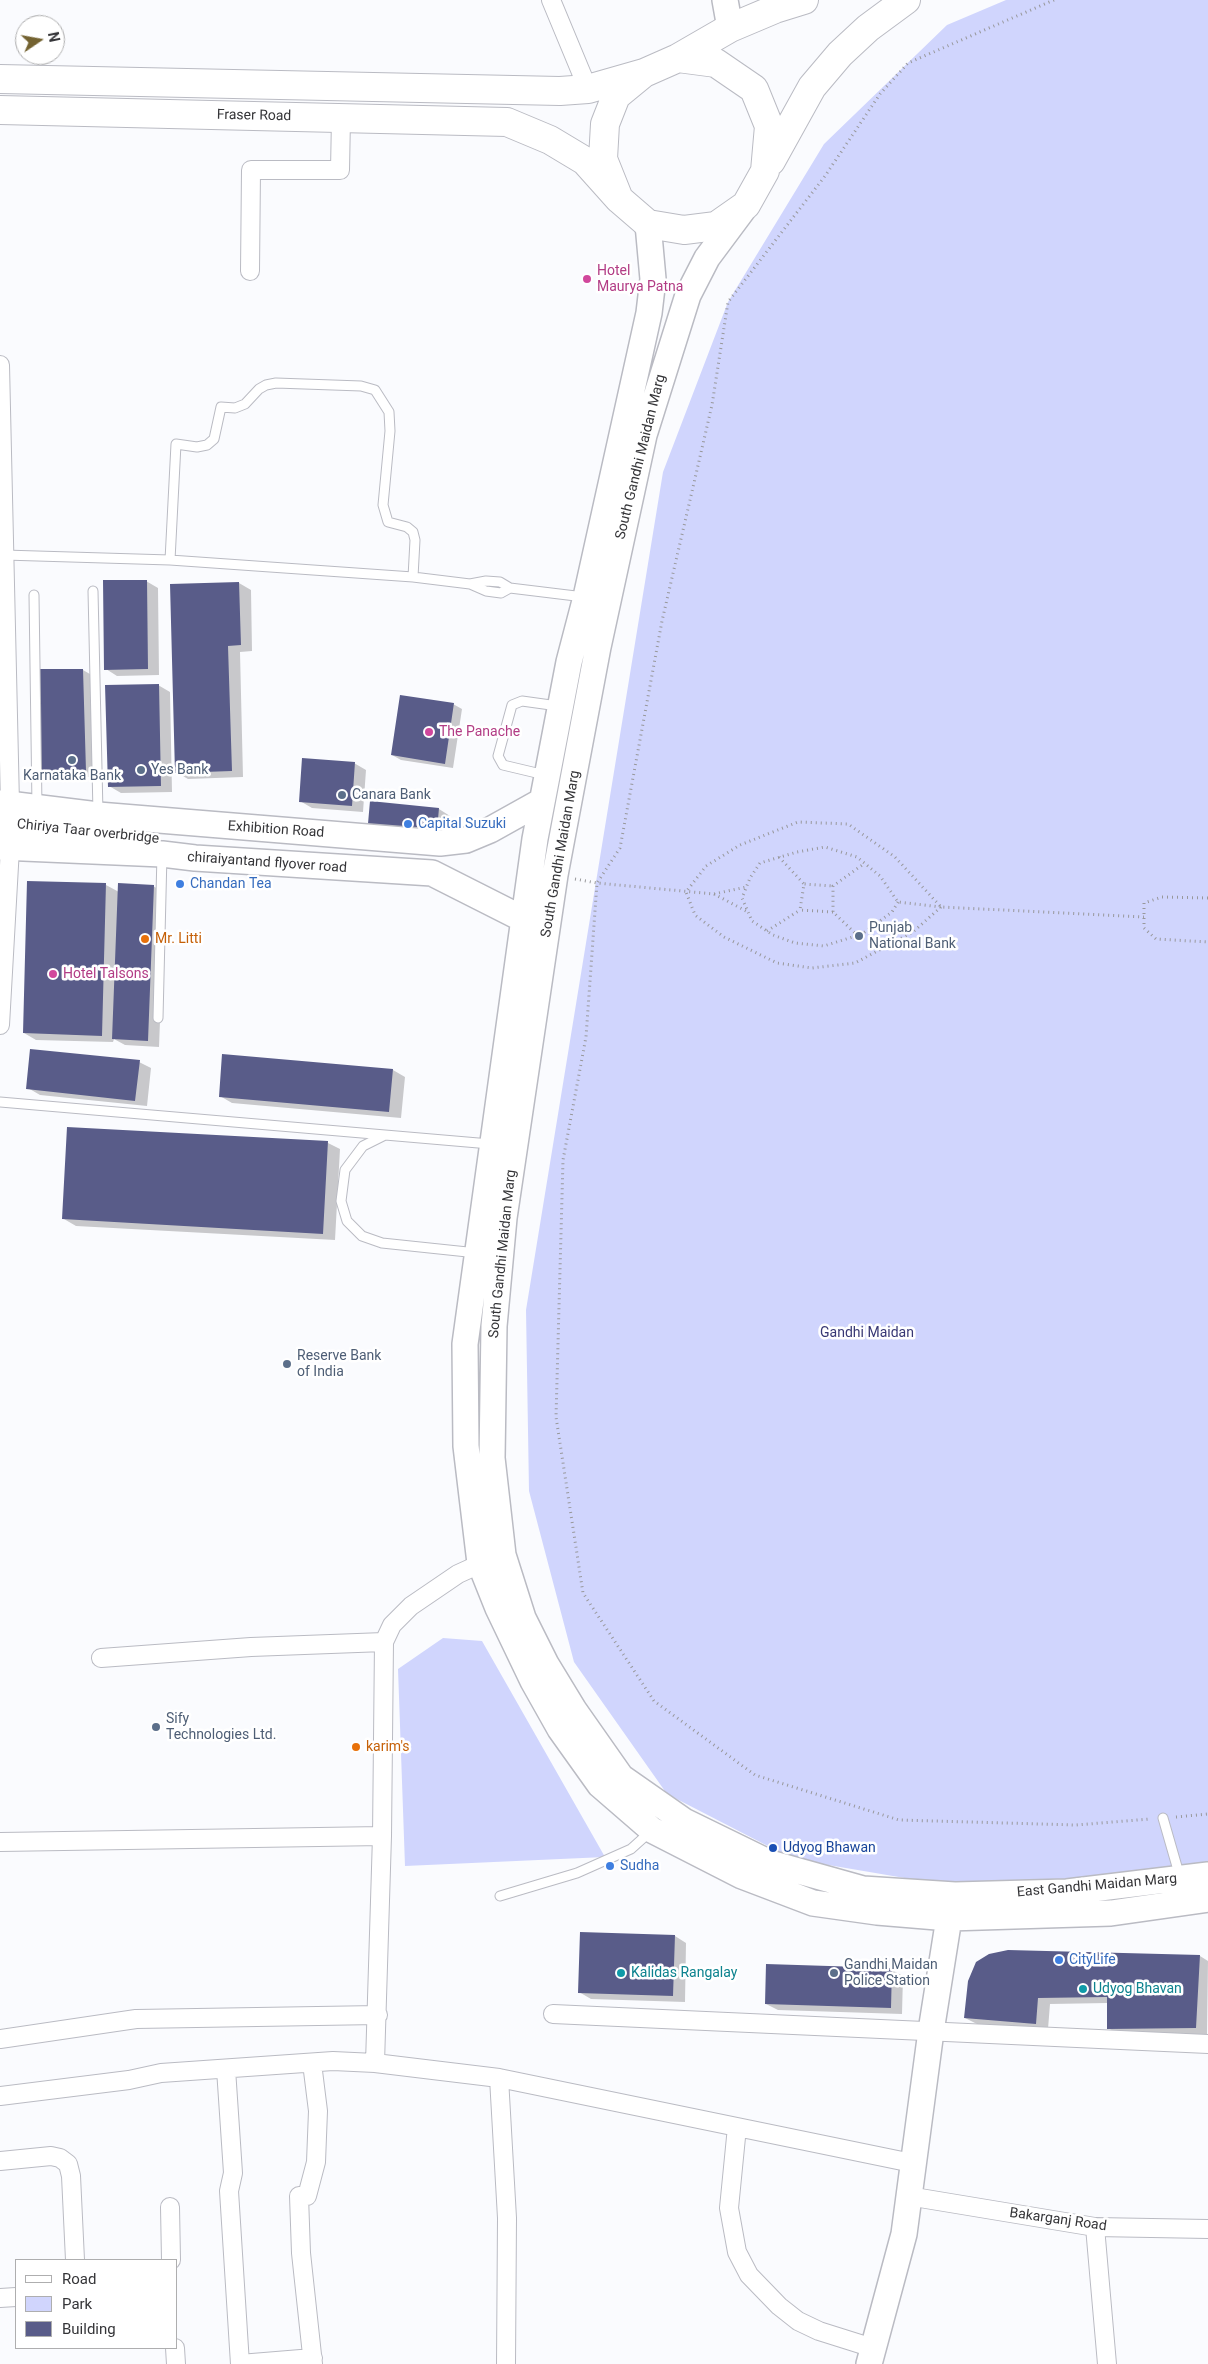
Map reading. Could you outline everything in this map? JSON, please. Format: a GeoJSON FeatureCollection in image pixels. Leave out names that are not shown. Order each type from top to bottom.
{"type":"FeatureCollection","features":[{"type":"Feature","properties":{"kind":"main road"},"geometry":{"type":"LineString","coordinates":[[725,0],[730,28]]}},
{"type":"Feature","properties":{"kind":"main road"},"geometry":{"type":"LineString","coordinates":[[0,78],[532,91],[588,89],[644,73],[678,58],[730,28],[775,9],[804,0]]}},
{"type":"Feature","properties":{"kind":"main road"},"geometry":{"type":"LineString","coordinates":[[644,73],[616,96],[605,124],[603,159],[620,199],[648,224],[684,230],[716,226],[746,206],[812,87],[840,54],[905,0]]}},
{"type":"Feature","properties":{"kind":"main road"},"geometry":{"type":"LineString","coordinates":[[678,58],[716,63],[754,89],[770,126],[765,171]]}},
{"type":"Feature","properties":{"kind":"main road","name":"Fraser Road"},"geometry":{"type":"LineString","coordinates":[[0,110],[507,122],[550,140],[585,161],[620,199]]}},
{"type":"Feature","properties":{"kind":"main road","name":"South Gandhi Maidan Marg"},"geometry":{"type":"LineString","coordinates":[[746,206],[707,258],[688,295],[644,435],[620,542],[503,1144],[504,1218],[494,1326],[492,1559],[546,1664],[574,1710],[621,1777],[657,1818],[684,1821],[770,1863],[863,1889],[952,1907]]}},
{"type":"Feature","properties":{"kind":"main road"},"geometry":{"type":"LineString","coordinates":[[492,1559],[466,1446],[465,1344],[478,1254],[503,1144],[523,919],[542,801],[569,662],[586,597],[649,313],[653,279],[648,224]]}},
{"type":"Feature","properties":{"kind":"main road","name":"Exhibition Road"},"geometry":{"type":"LineString","coordinates":[[3,810],[37,808],[202,824],[440,842],[466,840],[490,830],[542,801]]}},
{"type":"Feature","properties":{"kind":"main road","name":"Chiriya Taar overbridge"},"geometry":{"type":"LineString","coordinates":[[3,810],[165,844],[202,824]]}},
{"type":"Feature","properties":{"kind":"main road","name":"chiraiyantand flyover road"},"geometry":{"type":"LineString","coordinates":[[5,848],[165,844],[195,858],[432,873],[523,919]]}},
{"type":"Feature","properties":{"kind":"main road"},"geometry":{"type":"LineString","coordinates":[[523,919],[555,875]]}},
{"type":"Feature","properties":{"kind":"main road","name":"East Gandhi Maidan Marg"},"geometry":{"type":"LineString","coordinates":[[952,1907],[1181,1880],[1208,1875]]}},
{"type":"Feature","properties":{"kind":"main road"},"geometry":{"type":"LineString","coordinates":[[871,2356],[904,2234],[931,2031],[952,1907],[1111,1914],[1208,1899]]}},
{"type":"Feature","properties":{"kind":"street"},"geometry":{"type":"LineString","coordinates":[[551,0],[588,89]]}},
{"type":"Feature","properties":{"kind":"street"},"geometry":{"type":"LineString","coordinates":[[250,270],[251,170],[340,170],[341,118]]}},
{"type":"Feature","properties":{"kind":"street"},"geometry":{"type":"LineString","coordinates":[[0,365],[4,555],[3,810]]}},
{"type":"Feature","properties":{"kind":"street"},"geometry":{"type":"LineString","coordinates":[[0,1025],[5,848]]}},
{"type":"Feature","properties":{"kind":"street"},"geometry":{"type":"LineString","coordinates":[[375,2063],[378,2015],[382,1836],[384,1642],[392,1625],[411,1606],[458,1574],[492,1559]]}},
{"type":"Feature","properties":{"kind":"street"},"geometry":{"type":"LineString","coordinates":[[101,1658],[251,1647],[384,1642]]}},
{"type":"Feature","properties":{"kind":"street"},"geometry":{"type":"LineString","coordinates":[[0,1842],[382,1836]]}},
{"type":"Feature","properties":{"kind":"street"},"geometry":{"type":"LineString","coordinates":[[553,2014],[757,2025],[1208,2044]]}},
{"type":"Feature","properties":{"kind":"street"},"geometry":{"type":"LineString","coordinates":[[0,2039],[136,2019],[378,2015]]}},
{"type":"Feature","properties":{"kind":"street"},"geometry":{"type":"LineString","coordinates":[[226,2069],[234,2173],[229,2191],[240,2364],[313,2361],[301,2252],[299,2196],[307,2196],[316,2162],[318,2111],[312,2063]]}},
{"type":"Feature","properties":{"kind":"street"},"geometry":{"type":"LineString","coordinates":[[0,2096],[129,2080],[161,2073],[312,2063],[375,2063],[499,2078],[912,2164]]}},
{"type":"Feature","properties":{"kind":"street"},"geometry":{"type":"LineString","coordinates":[[499,2078],[507,2218],[506,2364]]}},
{"type":"Feature","properties":{"kind":"street"},"geometry":{"type":"LineString","coordinates":[[737,2127],[729,2208],[737,2252],[749,2275],[779,2306],[798,2321],[871,2356]]}},
{"type":"Feature","properties":{"kind":"street"},"geometry":{"type":"LineString","coordinates":[[0,2161],[51,2156],[60,2158],[68,2164],[71,2176],[75,2259]]}},
{"type":"Feature","properties":{"kind":"street","name":"Bakarganj Road"},"geometry":{"type":"LineString","coordinates":[[908,2196],[1095,2227],[1208,2229]]}},
{"type":"Feature","properties":{"kind":"street"},"geometry":{"type":"LineString","coordinates":[[170,2207],[171,2259]]}},
{"type":"Feature","properties":{"kind":"street"},"geometry":{"type":"LineString","coordinates":[[1095,2227],[1107,2364]]}},
{"type":"Feature","properties":{"kind":"street"},"geometry":{"type":"LineString","coordinates":[[0,2298],[15,2297]]}},
{"type":"Feature","properties":{"kind":"street"},"geometry":{"type":"LineString","coordinates":[[176,2349],[176,2364]]}},
{"type":"Feature","properties":{"kind":"lane"},"geometry":{"type":"LineString","coordinates":[[170,560],[176,444],[197,447],[207,445],[214,439],[222,407],[235,408],[245,404],[259,389],[266,385],[276,383],[361,386],[375,390],[389,412],[390,431],[383,505],[388,522],[413,532],[415,540],[413,577]]}},
{"type":"Feature","properties":{"kind":"lane"},"geometry":{"type":"LineString","coordinates":[[4,555],[170,560],[413,577],[470,584],[486,581],[500,582],[510,588],[586,597]]}},
{"type":"Feature","properties":{"kind":"lane"},"geometry":{"type":"LineString","coordinates":[[93,591],[98,815]]}},
{"type":"Feature","properties":{"kind":"lane"},"geometry":{"type":"LineString","coordinates":[[34,595],[37,808]]}},
{"type":"Feature","properties":{"kind":"lane"},"geometry":{"type":"LineString","coordinates":[[548,776],[509,767],[499,762],[498,756],[512,705],[522,701],[560,706]]}},
{"type":"Feature","properties":{"kind":"lane"},"geometry":{"type":"LineString","coordinates":[[158,1018],[165,844]]}},
{"type":"Feature","properties":{"kind":"lane"},"geometry":{"type":"LineString","coordinates":[[0,1102],[503,1144]]}},
{"type":"Feature","properties":{"kind":"lane"},"geometry":{"type":"LineString","coordinates":[[385,1135],[363,1146],[345,1170],[341,1201],[347,1221],[362,1236],[382,1243],[478,1254]]}},
{"type":"Feature","properties":{"kind":"lane"},"geometry":{"type":"LineString","coordinates":[[500,1896],[568,1876],[632,1849],[657,1818]]}},
{"type":"Feature","properties":{"kind":"lane"},"geometry":{"type":"LineString","coordinates":[[1163,1818],[1181,1880]]}},
{"type":"Feature","properties":{"kind":"path"},"geometry":{"type":"LineString","coordinates":[[1054,0],[908,63],[880,94],[825,176],[728,302],[712,405],[662,621],[620,848],[597,883],[586,1037],[563,1160],[556,1417],[583,1593],[654,1701],[755,1775],[898,1820],[1076,1825],[1208,1814]]}},
{"type":"Feature","properties":{"kind":"path"},"geometry":{"type":"LineString","coordinates":[[686,892],[706,866],[740,845],[798,822],[848,824],[895,857],[941,907]]}},
{"type":"Feature","properties":{"kind":"path"},"geometry":{"type":"LineString","coordinates":[[898,902],[892,912],[859,936],[824,946],[796,942],[767,931],[752,920],[742,898],[760,863],[825,847],[857,857],[865,863],[880,876],[898,902],[941,907],[1144,917]]}},
{"type":"Feature","properties":{"kind":"path"},"geometry":{"type":"LineString","coordinates":[[779,857],[804,884],[833,886],[865,863]]}},
{"type":"Feature","properties":{"kind":"path"},"geometry":{"type":"LineString","coordinates":[[555,875],[597,883],[714,894],[746,887]]}},
{"type":"Feature","properties":{"kind":"path"},"geometry":{"type":"LineString","coordinates":[[800,910],[804,884]]}},
{"type":"Feature","properties":{"kind":"path"},"geometry":{"type":"LineString","coordinates":[[833,886],[833,912]]}},
{"type":"Feature","properties":{"kind":"path"},"geometry":{"type":"LineString","coordinates":[[686,892],[695,915],[724,937],[778,963],[812,968],[855,963],[913,932],[941,907]]}},
{"type":"Feature","properties":{"kind":"path"},"geometry":{"type":"LineString","coordinates":[[714,894],[747,912]]}},
{"type":"Feature","properties":{"kind":"path"},"geometry":{"type":"LineString","coordinates":[[1208,898],[1162,897],[1144,903],[1144,928],[1156,939],[1208,942]]}},
{"type":"Feature","properties":{"kind":"path"},"geometry":{"type":"LineString","coordinates":[[767,931],[800,910],[833,912],[859,936]]}},
{"type":"Feature","properties":{"kind":"green space","name":"Gandhi Maidan"},"geometry":{"type":"Polygon","coordinates":[[[1006,0],[1208,0],[1208,1864],[981,1891],[793,1859],[667,1794],[574,1662],[529,1491],[526,1310],[663,472],[728,302],[824,144],[947,25],[1006,0]]]}},
{"type":"Feature","properties":{"kind":"green space"},"geometry":{"type":"Polygon","coordinates":[[[443,1638],[482,1641],[605,1857],[405,1866],[398,1669],[443,1638]]]}},
{"type":"Feature","properties":{"kind":"building"},"geometry":{"type":"Polygon","coordinates":[[[103,580],[147,580],[148,669],[104,670],[103,580]]]}},
{"type":"Feature","properties":{"kind":"building"},"geometry":{"type":"Polygon","coordinates":[[[239,582],[241,645],[228,646],[232,771],[175,773],[170,584],[239,582]]]}},
{"type":"Feature","properties":{"kind":"building"},"geometry":{"type":"Polygon","coordinates":[[[37,669],[83,669],[86,771],[39,771],[37,669]]]}},
{"type":"Feature","properties":{"kind":"building"},"geometry":{"type":"Polygon","coordinates":[[[159,684],[161,786],[108,787],[105,685],[159,684]]]}},
{"type":"Feature","properties":{"kind":"building"},"geometry":{"type":"Polygon","coordinates":[[[400,695],[454,703],[445,764],[391,755],[400,695]]]}},
{"type":"Feature","properties":{"kind":"building"},"geometry":{"type":"Polygon","coordinates":[[[302,758],[355,762],[352,806],[299,802],[302,758]]]}},
{"type":"Feature","properties":{"kind":"building"},"geometry":{"type":"Polygon","coordinates":[[[370,801],[439,808],[436,842],[367,835],[370,801]]]}},
{"type":"Feature","properties":{"kind":"building"},"geometry":{"type":"Polygon","coordinates":[[[27,881],[106,883],[102,1036],[23,1033],[27,881]]]}},
{"type":"Feature","properties":{"kind":"building"},"geometry":{"type":"Polygon","coordinates":[[[118,883],[154,885],[148,1041],[112,1039],[118,883]]]}},
{"type":"Feature","properties":{"kind":"building"},"geometry":{"type":"Polygon","coordinates":[[[30,1049],[140,1060],[135,1101],[26,1089],[30,1049]]]}},
{"type":"Feature","properties":{"kind":"building"},"geometry":{"type":"Polygon","coordinates":[[[222,1054],[393,1069],[389,1112],[219,1097],[222,1054]]]}},
{"type":"Feature","properties":{"kind":"building"},"geometry":{"type":"Polygon","coordinates":[[[67,1127],[328,1141],[323,1234],[62,1219],[67,1127]]]}},
{"type":"Feature","properties":{"kind":"building"},"geometry":{"type":"Polygon","coordinates":[[[580,1932],[675,1935],[673,1996],[578,1993],[580,1932]]]}},
{"type":"Feature","properties":{"kind":"building","name":"Udyog Bhavan"},"geometry":{"type":"Polygon","coordinates":[[[1008,1950],[1200,1955],[1196,2028],[1107,2029],[1107,1997],[1038,1998],[1036,2024],[964,2018],[968,1981],[976,1962],[989,1954],[1008,1950]]]}},
{"type":"Feature","properties":{"kind":"building"},"geometry":{"type":"Polygon","coordinates":[[[766,1964],[892,1968],[891,2008],[765,2004],[766,1964]]]}},
{"type":"Feature","properties":{"kind":"place","name":"Hotel Maurya Patna"},"geometry":{"type":"Point","coordinates":[587,279]}},
{"type":"Feature","properties":{"kind":"place","name":"The Panache"},"geometry":{"type":"Point","coordinates":[429,732]}},
{"type":"Feature","properties":{"kind":"place","name":"Karnataka Bank"},"geometry":{"type":"Point","coordinates":[72,760]}},
{"type":"Feature","properties":{"kind":"place","name":"Yes Bank"},"geometry":{"type":"Point","coordinates":[141,770]}},
{"type":"Feature","properties":{"kind":"place","name":"Canara Bank"},"geometry":{"type":"Point","coordinates":[342,795]}},
{"type":"Feature","properties":{"kind":"place","name":"Capital Suzuki"},"geometry":{"type":"Point","coordinates":[408,824]}},
{"type":"Feature","properties":{"kind":"place","name":"Chandan Tea"},"geometry":{"type":"Point","coordinates":[180,884]}},
{"type":"Feature","properties":{"kind":"place","name":"Punjab National Bank"},"geometry":{"type":"Point","coordinates":[859,936]}},
{"type":"Feature","properties":{"kind":"place","name":"Mr. Litti"},"geometry":{"type":"Point","coordinates":[145,939]}},
{"type":"Feature","properties":{"kind":"place","name":"Hotel Talsons"},"geometry":{"type":"Point","coordinates":[53,974]}},
{"type":"Feature","properties":{"kind":"place","name":"Reserve Bank of India"},"geometry":{"type":"Point","coordinates":[287,1364]}},
{"type":"Feature","properties":{"kind":"place","name":"Sify Technologies Ltd."},"geometry":{"type":"Point","coordinates":[156,1727]}},
{"type":"Feature","properties":{"kind":"place","name":"karim's"},"geometry":{"type":"Point","coordinates":[356,1747]}},
{"type":"Feature","properties":{"kind":"place","name":"Udyog Bhawan"},"geometry":{"type":"Point","coordinates":[773,1848]}},
{"type":"Feature","properties":{"kind":"place","name":"Sudha"},"geometry":{"type":"Point","coordinates":[610,1866]}},
{"type":"Feature","properties":{"kind":"place","name":"CityLife"},"geometry":{"type":"Point","coordinates":[1059,1960]}},
{"type":"Feature","properties":{"kind":"place","name":"Kalidas Rangalay"},"geometry":{"type":"Point","coordinates":[621,1973]}},
{"type":"Feature","properties":{"kind":"place","name":"Gandhi Maidan Police Station"},"geometry":{"type":"Point","coordinates":[834,1973]}},
{"type":"Feature","properties":{"kind":"place","name":"Udyog Bhavan"},"geometry":{"type":"Point","coordinates":[1083,1989]}}]}
